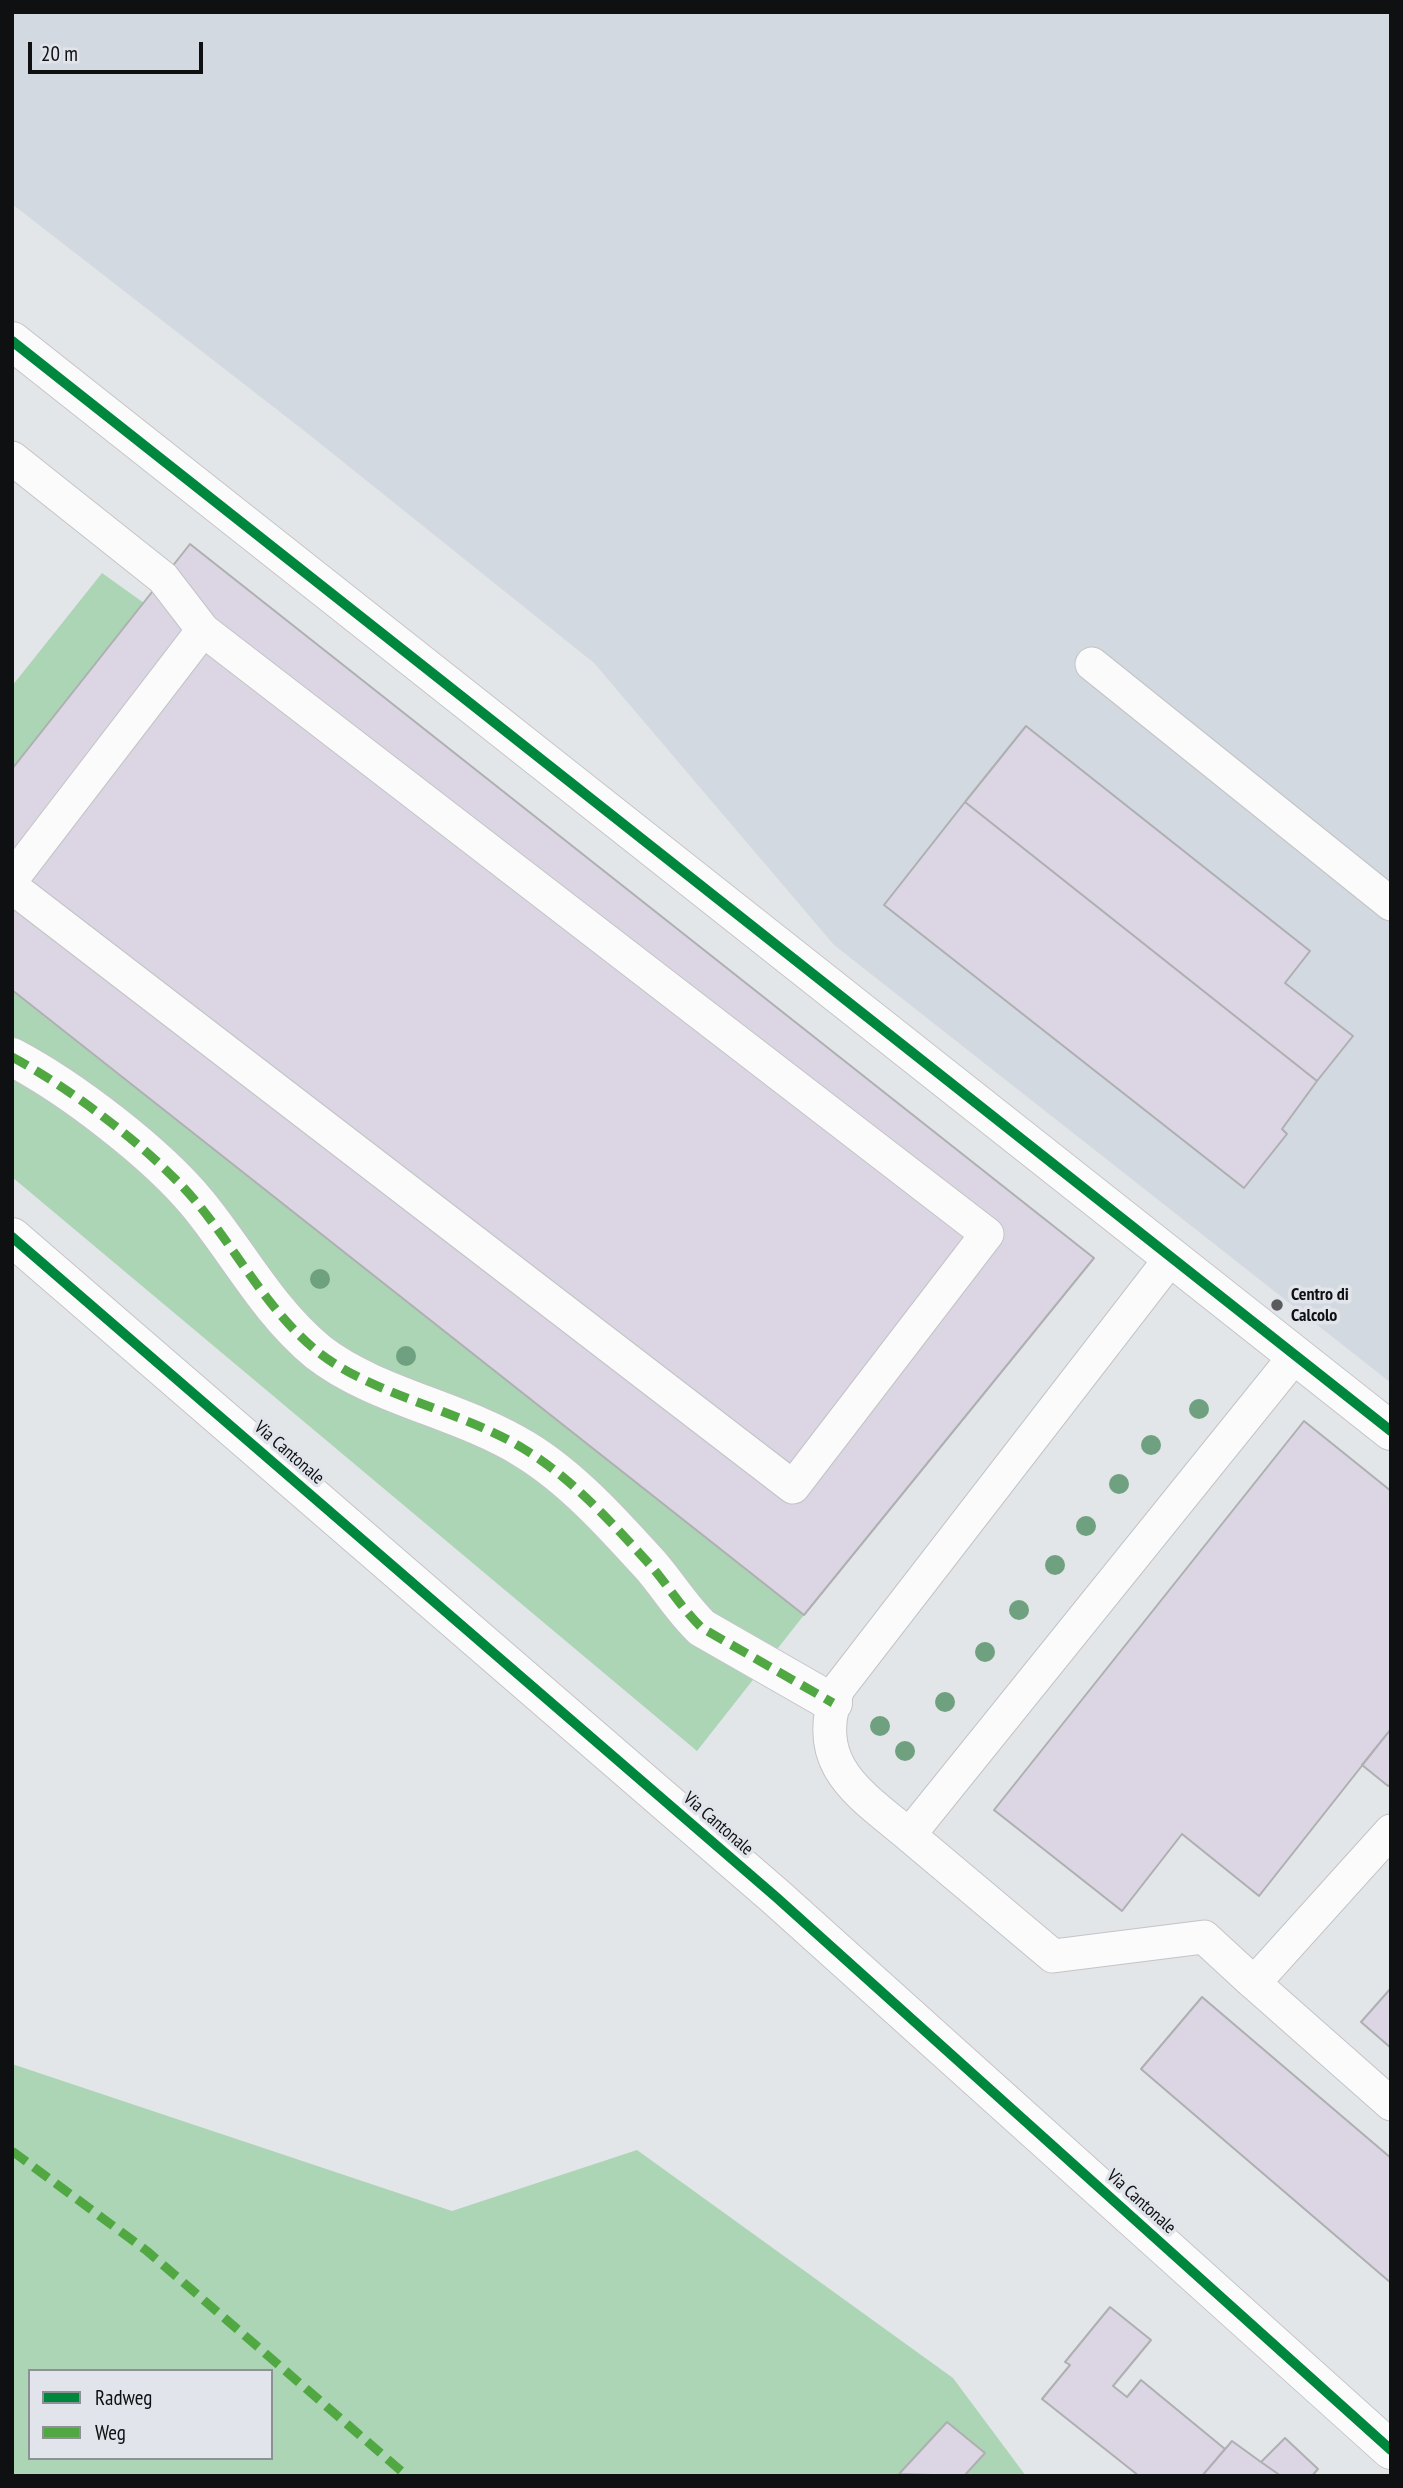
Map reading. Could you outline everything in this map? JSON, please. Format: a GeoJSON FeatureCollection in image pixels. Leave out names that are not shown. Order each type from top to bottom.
{"type":"FeatureCollection","features":[{"type":"Feature","properties":{"kind":"street"},"geometry":{"type":"LineString","coordinates":[[12,341],[1391,1431]]}},
{"type":"Feature","properties":{"kind":"street"},"geometry":{"type":"LineString","coordinates":[[12,1058],[71,1094],[164,1166],[199,1205],[282,1319],[320,1353],[365,1379],[466,1419],[524,1449],[562,1476],[610,1524],[653,1569],[687,1614],[702,1628],[833,1703]]}},
{"type":"Feature","properties":{"kind":"street","name":"Via Cantonale"},"geometry":{"type":"LineString","coordinates":[[12,1237],[776,1897],[1391,2450]]}},
{"type":"Feature","properties":{"kind":"lane"},"geometry":{"type":"LineString","coordinates":[[12,458],[163,578],[203,630],[987,1234],[793,1487],[12,887]]}},
{"type":"Feature","properties":{"kind":"lane"},"geometry":{"type":"LineString","coordinates":[[12,879],[203,630]]}},
{"type":"Feature","properties":{"kind":"lane"},"geometry":{"type":"LineString","coordinates":[[1092,664],[1391,904]]}},
{"type":"Feature","properties":{"kind":"lane"},"geometry":{"type":"LineString","coordinates":[[1171,1258],[849,1673],[833,1703],[828,1738],[832,1755],[840,1770],[863,1797],[1054,1956],[1204,1937],[1391,2104]]}},
{"type":"Feature","properties":{"kind":"lane"},"geometry":{"type":"LineString","coordinates":[[909,1835],[1295,1356]]}},
{"type":"Feature","properties":{"kind":"lane"},"geometry":{"type":"LineString","coordinates":[[1254,1983],[1391,1831]]}},
{"type":"Feature","properties":{"kind":"shaded area"},"geometry":{"type":"Polygon","coordinates":[[[12,12],[1391,12],[1391,1383],[834,945],[594,663],[307,433],[12,204],[12,12]]]}},
{"type":"Feature","properties":{"kind":"green space"},"geometry":{"type":"Polygon","coordinates":[[[102,573],[144,603],[12,769],[12,686],[102,573]]]}},
{"type":"Feature","properties":{"kind":"green space"},"geometry":{"type":"Polygon","coordinates":[[[12,991],[804,1615],[697,1751],[12,1177],[12,991]]]}},
{"type":"Feature","properties":{"kind":"green space"},"geometry":{"type":"Polygon","coordinates":[[[12,2064],[452,2211],[637,2150],[953,2378],[1026,2476],[12,2476],[12,2064]]]}},
{"type":"Feature","properties":{"kind":"building"},"geometry":{"type":"Polygon","coordinates":[[[190,544],[1094,1258],[804,1615],[12,990],[12,769],[190,544]]]}},
{"type":"Feature","properties":{"kind":"building"},"geometry":{"type":"Polygon","coordinates":[[[1026,726],[1310,951],[1285,983],[1353,1036],[1317,1081],[965,802],[1026,726]]]}},
{"type":"Feature","properties":{"kind":"building"},"geometry":{"type":"Polygon","coordinates":[[[965,802],[1317,1081],[1282,1129],[1287,1134],[1244,1188],[884,905],[965,802]]]}},
{"type":"Feature","properties":{"kind":"building"},"geometry":{"type":"Polygon","coordinates":[[[1304,1421],[1391,1491],[1391,1729],[1259,1896],[1182,1834],[1122,1911],[994,1810],[1304,1421]]]}},
{"type":"Feature","properties":{"kind":"building"},"geometry":{"type":"Polygon","coordinates":[[[1391,1729],[1391,1784],[1388,1786],[1362,1765],[1391,1729]]]}},
{"type":"Feature","properties":{"kind":"building"},"geometry":{"type":"Polygon","coordinates":[[[1391,1988],[1391,2048],[1361,2022],[1391,1988]]]}},
{"type":"Feature","properties":{"kind":"building"},"geometry":{"type":"Polygon","coordinates":[[[1202,1997],[1391,2158],[1391,2283],[1141,2069],[1202,1997]]]}},
{"type":"Feature","properties":{"kind":"building"},"geometry":{"type":"Polygon","coordinates":[[[1110,2307],[1151,2340],[1113,2386],[1127,2397],[1141,2380],[1225,2449],[1202,2476],[1139,2476],[1042,2399],[1070,2365],[1065,2362],[1110,2307]]]}},
{"type":"Feature","properties":{"kind":"building"},"geometry":{"type":"Polygon","coordinates":[[[947,2422],[985,2453],[964,2476],[899,2474],[947,2422]]]}},
{"type":"Feature","properties":{"kind":"building"},"geometry":{"type":"Polygon","coordinates":[[[1285,2438],[1318,2469],[1312,2476],[1281,2476],[1261,2462],[1285,2438]]]}},
{"type":"Feature","properties":{"kind":"building"},"geometry":{"type":"Polygon","coordinates":[[[1232,2441],[1261,2462],[1281,2476],[1202,2476],[1232,2441]]]}},
{"type":"Feature","properties":{"kind":"marked path"},"geometry":{"type":"LineString","coordinates":[[12,1057],[86,1104],[160,1164],[198,1204],[284,1319],[318,1352],[365,1380],[499,1435],[542,1461],[576,1488],[607,1519],[652,1567],[702,1628],[833,1703]]}},
{"type":"Feature","properties":{"kind":"marked path"},"geometry":{"type":"LineString","coordinates":[[12,2151],[147,2251],[407,2476]]}},
{"type":"Feature","properties":{"kind":"cycle path"},"geometry":{"type":"LineString","coordinates":[[12,341],[1391,1431]]}},
{"type":"Feature","properties":{"kind":"cycle path"},"geometry":{"type":"LineString","coordinates":[[12,1237],[776,1897],[1391,2450]]}},
{"type":"Feature","properties":{"kind":"place","name":"Centro di Calcolo"},"geometry":{"type":"Point","coordinates":[1277,1305]}}]}
